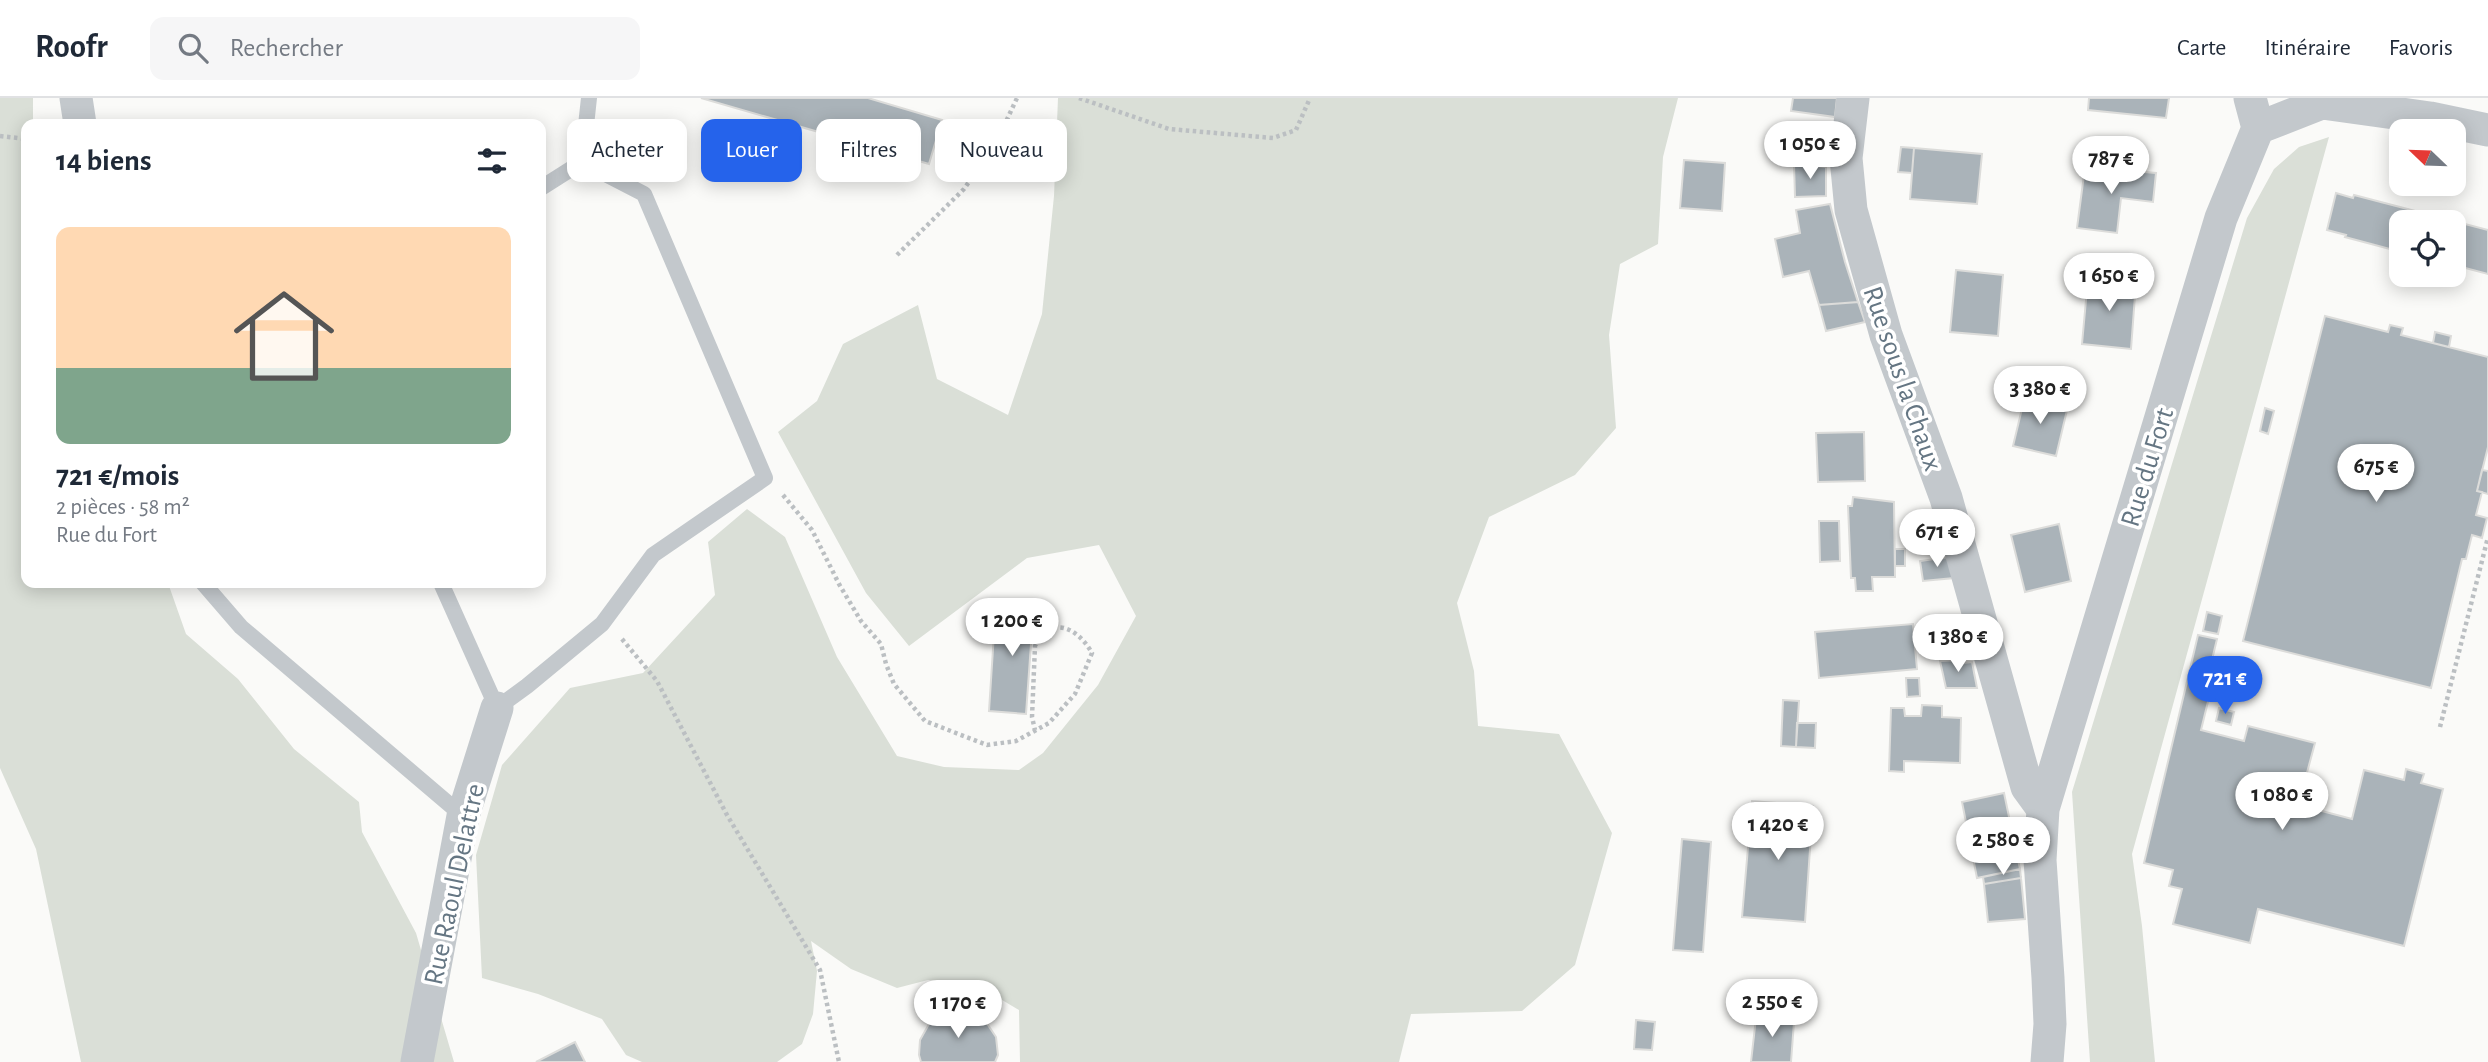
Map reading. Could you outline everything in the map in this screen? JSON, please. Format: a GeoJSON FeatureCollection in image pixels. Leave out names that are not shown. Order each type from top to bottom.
{"type":"FeatureCollection","features":[{"type":"Feature","properties":{"kind":"street"},"geometry":{"type":"LineString","coordinates":[[76,98],[79,119]]}},
{"type":"Feature","properties":{"kind":"street","name":"Rue sous la Chaux"},"geometry":{"type":"LineString","coordinates":[[1853,98],[1846,158],[1851,209],[1886,335],[1946,498],[2027,786],[2043,809]]}},
{"type":"Feature","properties":{"kind":"street"},"geometry":{"type":"LineString","coordinates":[[2254,113],[2322,103],[2431,108],[2488,130]]}},
{"type":"Feature","properties":{"kind":"street","name":"Rue du Fort"},"geometry":{"type":"LineString","coordinates":[[2043,809],[2254,113]]}},
{"type":"Feature","properties":{"kind":"street","name":"Rue Raoul Delattre"},"geometry":{"type":"LineString","coordinates":[[417,1062],[463,816],[497,708]]}},
{"type":"Feature","properties":{"kind":"street"},"geometry":{"type":"LineString","coordinates":[[2043,809],[2040,860],[2050,1024],[2048,1062]]}},
{"type":"Feature","properties":{"kind":"lane"},"geometry":{"type":"LineString","coordinates":[[587,119],[589,98]]}},
{"type":"Feature","properties":{"kind":"lane"},"geometry":{"type":"LineString","coordinates":[[546,185],[567,172]]}},
{"type":"Feature","properties":{"kind":"lane"},"geometry":{"type":"LineString","coordinates":[[443,588],[497,708],[602,624],[653,555],[765,478],[644,194],[621,182]]}},
{"type":"Feature","properties":{"kind":"lane"},"geometry":{"type":"LineString","coordinates":[[207,588],[241,626],[463,816]]}},
{"type":"Feature","properties":{"kind":"path"},"geometry":{"type":"LineString","coordinates":[[897,256],[964,189],[997,141],[1017,98]]}},
{"type":"Feature","properties":{"kind":"path"},"geometry":{"type":"LineString","coordinates":[[1079,98],[1169,129],[1273,138],[1296,130],[1310,98]]}},
{"type":"Feature","properties":{"kind":"path"},"geometry":{"type":"LineString","coordinates":[[0,136],[21,138]]}},
{"type":"Feature","properties":{"kind":"path"},"geometry":{"type":"LineString","coordinates":[[765,478],[790,501],[812,530],[861,621],[881,643],[894,684],[925,721],[987,745],[1016,740],[1049,723],[1075,694],[1092,653],[1084,639],[1073,631],[1062,628],[1048,629],[1035,646],[1032,717],[1035,730]]}},
{"type":"Feature","properties":{"kind":"path"},"geometry":{"type":"LineString","coordinates":[[2440,727],[2488,537]]}},
{"type":"Feature","properties":{"kind":"path"},"geometry":{"type":"LineString","coordinates":[[602,624],[621,639],[657,681],[727,815],[820,970],[839,1062]]}},
{"type":"Feature","properties":{"kind":"shaded area"},"geometry":{"type":"Polygon","coordinates":[[[0,98],[33,98],[33,119],[21,119],[21,588],[170,588],[186,634],[238,679],[294,749],[359,802],[362,832],[416,933],[454,1062],[81,1062],[36,849],[0,768],[0,98]]]}},
{"type":"Feature","properties":{"kind":"shaded area"},"geometry":{"type":"Polygon","coordinates":[[[1058,98],[1678,98],[1663,157],[1658,244],[1620,264],[1609,335],[1616,428],[1575,475],[1489,517],[1457,603],[1474,671],[1478,726],[1559,734],[1612,833],[1575,965],[1522,1011],[1411,1014],[1399,1062],[1020,1062],[1019,1010],[977,985],[928,980],[897,988],[851,969],[811,941],[817,971],[813,1014],[802,1044],[777,1062],[642,1062],[626,1055],[602,1019],[538,994],[482,978],[476,855],[502,765],[570,688],[643,673],[715,595],[708,542],[747,509],[785,537],[837,657],[897,756],[944,767],[1019,770],[1043,753],[1098,685],[1136,616],[1099,545],[1027,558],[909,646],[866,593],[778,432],[817,401],[843,344],[918,305],[937,379],[1008,415],[1042,314],[1055,182],[1067,182],[1067,119],[1057,119],[1058,98]]]}},
{"type":"Feature","properties":{"kind":"shaded area"},"geometry":{"type":"Polygon","coordinates":[[[2329,137],[2132,854],[2155,1062],[2090,1062],[2072,792],[2247,218],[2274,169],[2299,147],[2329,137]]]}},
{"type":"Feature","properties":{"kind":"building"},"geometry":{"type":"Polygon","coordinates":[[[701,98],[868,98],[939,119],[935,119],[935,144],[929,164],[921,162],[921,119],[816,119],[816,131],[802,127],[802,119],[774,119],[701,98]]]}},
{"type":"Feature","properties":{"kind":"building"},"geometry":{"type":"Polygon","coordinates":[[[1793,98],[1837,98],[1835,117],[1791,111],[1793,98]]]}},
{"type":"Feature","properties":{"kind":"building"},"geometry":{"type":"Polygon","coordinates":[[[2089,98],[2169,98],[2166,118],[2088,110],[2089,98]]]}},
{"type":"Feature","properties":{"kind":"building"},"geometry":{"type":"Polygon","coordinates":[[[1901,147],[1914,148],[1912,173],[1898,172],[1901,147]]]}},
{"type":"Feature","properties":{"kind":"building"},"geometry":{"type":"Polygon","coordinates":[[[1914,148],[1982,154],[1977,204],[1910,199],[1914,148]]]}},
{"type":"Feature","properties":{"kind":"building"},"geometry":{"type":"Polygon","coordinates":[[[1684,160],[1725,163],[1722,211],[1680,208],[1684,160]]]}},
{"type":"Feature","properties":{"kind":"building"},"geometry":{"type":"Polygon","coordinates":[[[1794,164],[1826,167],[1826,196],[1795,197],[1794,164]]]}},
{"type":"Feature","properties":{"kind":"building"},"geometry":{"type":"Polygon","coordinates":[[[2085,167],[2156,173],[2153,202],[2121,198],[2117,233],[2077,228],[2085,167]]]}},
{"type":"Feature","properties":{"kind":"building"},"geometry":{"type":"Polygon","coordinates":[[[2336,193],[2411,210],[2389,210],[2389,249],[2327,230],[2336,193]]]}},
{"type":"Feature","properties":{"kind":"building"},"geometry":{"type":"Polygon","coordinates":[[[1830,204],[1858,302],[1819,305],[1809,271],[1783,277],[1775,239],[1800,233],[1796,210],[1830,204]]]}},
{"type":"Feature","properties":{"kind":"building"},"geometry":{"type":"Polygon","coordinates":[[[2466,224],[2488,230],[2488,274],[2466,268],[2466,224]]]}},
{"type":"Feature","properties":{"kind":"building"},"geometry":{"type":"Polygon","coordinates":[[[1956,270],[2003,275],[1998,336],[1950,332],[1956,270]]]}},
{"type":"Feature","properties":{"kind":"building"},"geometry":{"type":"Polygon","coordinates":[[[2088,278],[2136,282],[2131,349],[2082,344],[2088,278]]]}},
{"type":"Feature","properties":{"kind":"building"},"geometry":{"type":"Polygon","coordinates":[[[1858,302],[1865,322],[1826,331],[1819,305],[1858,302]]]}},
{"type":"Feature","properties":{"kind":"building"},"geometry":{"type":"Polygon","coordinates":[[[2325,316],[2388,332],[2390,325],[2403,328],[2401,335],[2488,357],[2488,447],[2477,491],[2482,492],[2476,515],[2487,518],[2482,538],[2472,535],[2466,559],[2462,559],[2431,688],[2243,641],[2325,316]]]}},
{"type":"Feature","properties":{"kind":"building"},"geometry":{"type":"Polygon","coordinates":[[[2435,332],[2451,336],[2449,347],[2433,343],[2435,332]]]}},
{"type":"Feature","properties":{"kind":"building"},"geometry":{"type":"Polygon","coordinates":[[[2025,396],[2068,406],[2056,456],[2013,446],[2025,396]]]}},
{"type":"Feature","properties":{"kind":"building"},"geometry":{"type":"Polygon","coordinates":[[[2265,408],[2274,411],[2268,434],[2260,431],[2265,408]]]}},
{"type":"Feature","properties":{"kind":"building"},"geometry":{"type":"Polygon","coordinates":[[[1864,432],[1865,481],[1818,482],[1816,433],[1864,432]]]}},
{"type":"Feature","properties":{"kind":"building"},"geometry":{"type":"Polygon","coordinates":[[[2482,470],[2488,471],[2488,494],[2477,491],[2482,470]]]}},
{"type":"Feature","properties":{"kind":"building"},"geometry":{"type":"Polygon","coordinates":[[[1853,497],[1894,502],[1895,577],[1872,577],[1873,591],[1856,591],[1855,578],[1851,578],[1848,506],[1852,506],[1853,497]]]}},
{"type":"Feature","properties":{"kind":"building"},"geometry":{"type":"Polygon","coordinates":[[[1819,521],[1839,521],[1840,561],[1820,562],[1819,521]]]}},
{"type":"Feature","properties":{"kind":"building"},"geometry":{"type":"Polygon","coordinates":[[[2059,524],[2071,581],[2025,592],[2011,535],[2059,524]]]}},
{"type":"Feature","properties":{"kind":"building"},"geometry":{"type":"Polygon","coordinates":[[[1895,549],[1905,549],[1905,566],[1895,566],[1895,549]]]}},
{"type":"Feature","properties":{"kind":"building"},"geometry":{"type":"Polygon","coordinates":[[[1949,557],[1954,578],[1923,581],[1920,561],[1949,557]]]}},
{"type":"Feature","properties":{"kind":"building"},"geometry":{"type":"Polygon","coordinates":[[[1004,600],[1034,602],[1026,714],[989,711],[995,618],[1003,619],[1004,600]]]}},
{"type":"Feature","properties":{"kind":"building"},"geometry":{"type":"Polygon","coordinates":[[[2207,612],[2222,616],[2218,634],[2203,631],[2207,612]]]}},
{"type":"Feature","properties":{"kind":"building"},"geometry":{"type":"Polygon","coordinates":[[[1913,624],[1917,669],[1819,678],[1815,632],[1913,624]]]}},
{"type":"Feature","properties":{"kind":"building"},"geometry":{"type":"Polygon","coordinates":[[[2198,635],[2217,639],[2211,664],[2217,665],[2201,730],[2244,741],[2248,726],[2315,743],[2305,780],[2310,781],[2303,806],[2352,819],[2364,770],[2404,780],[2406,769],[2424,774],[2421,783],[2443,789],[2404,946],[2258,909],[2250,943],[2173,924],[2182,889],[2169,886],[2173,870],[2144,863],[2198,635]]]}},
{"type":"Feature","properties":{"kind":"building"},"geometry":{"type":"Polygon","coordinates":[[[1961,660],[1963,663],[1972,662],[1977,688],[1946,688],[1940,661],[1961,660]]]}},
{"type":"Feature","properties":{"kind":"building"},"geometry":{"type":"Polygon","coordinates":[[[1906,678],[1919,678],[1920,696],[1907,697],[1906,678]]]}},
{"type":"Feature","properties":{"kind":"building"},"geometry":{"type":"Polygon","coordinates":[[[1783,700],[1799,701],[1796,747],[1781,746],[1783,700]]]}},
{"type":"Feature","properties":{"kind":"building"},"geometry":{"type":"Polygon","coordinates":[[[1922,705],[1942,706],[1942,717],[1961,718],[1960,763],[1904,761],[1904,772],[1889,771],[1891,708],[1904,708],[1905,716],[1921,716],[1922,705]]]}},
{"type":"Feature","properties":{"kind":"building"},"geometry":{"type":"Polygon","coordinates":[[[2219,708],[2234,712],[2231,725],[2216,721],[2219,708]]]}},
{"type":"Feature","properties":{"kind":"building"},"geometry":{"type":"Polygon","coordinates":[[[1797,723],[1816,723],[1815,748],[1796,747],[1797,723]]]}},
{"type":"Feature","properties":{"kind":"building"},"geometry":{"type":"Polygon","coordinates":[[[2004,793],[2020,869],[1977,878],[1962,802],[2004,793]]]}},
{"type":"Feature","properties":{"kind":"building"},"geometry":{"type":"Polygon","coordinates":[[[1752,801],[1813,806],[1805,922],[1742,917],[1752,801]]]}},
{"type":"Feature","properties":{"kind":"building"},"geometry":{"type":"Polygon","coordinates":[[[1682,839],[1711,842],[1703,952],[1673,950],[1682,839]]]}},
{"type":"Feature","properties":{"kind":"building"},"geometry":{"type":"Polygon","coordinates":[[[2020,869],[2021,878],[1984,884],[1983,877],[2020,869]]]}},
{"type":"Feature","properties":{"kind":"building"},"geometry":{"type":"Polygon","coordinates":[[[2021,878],[2025,919],[1988,922],[1984,884],[2021,878]]]}},
{"type":"Feature","properties":{"kind":"building"},"geometry":{"type":"Polygon","coordinates":[[[1757,1009],[1771,1010],[1776,1014],[1776,1021],[1794,1022],[1791,1062],[1751,1062],[1757,1009]]]}},
{"type":"Feature","properties":{"kind":"building"},"geometry":{"type":"Polygon","coordinates":[[[965,1012],[986,1022],[996,1037],[998,1055],[995,1062],[921,1062],[920,1040],[929,1024],[942,1015],[965,1012]]]}},
{"type":"Feature","properties":{"kind":"building"},"geometry":{"type":"Polygon","coordinates":[[[1636,1020],[1655,1022],[1652,1050],[1634,1049],[1636,1020]]]}},
{"type":"Feature","properties":{"kind":"building"},"geometry":{"type":"Polygon","coordinates":[[[575,1042],[585,1062],[536,1062],[573,1043],[575,1042]]]}}]}
